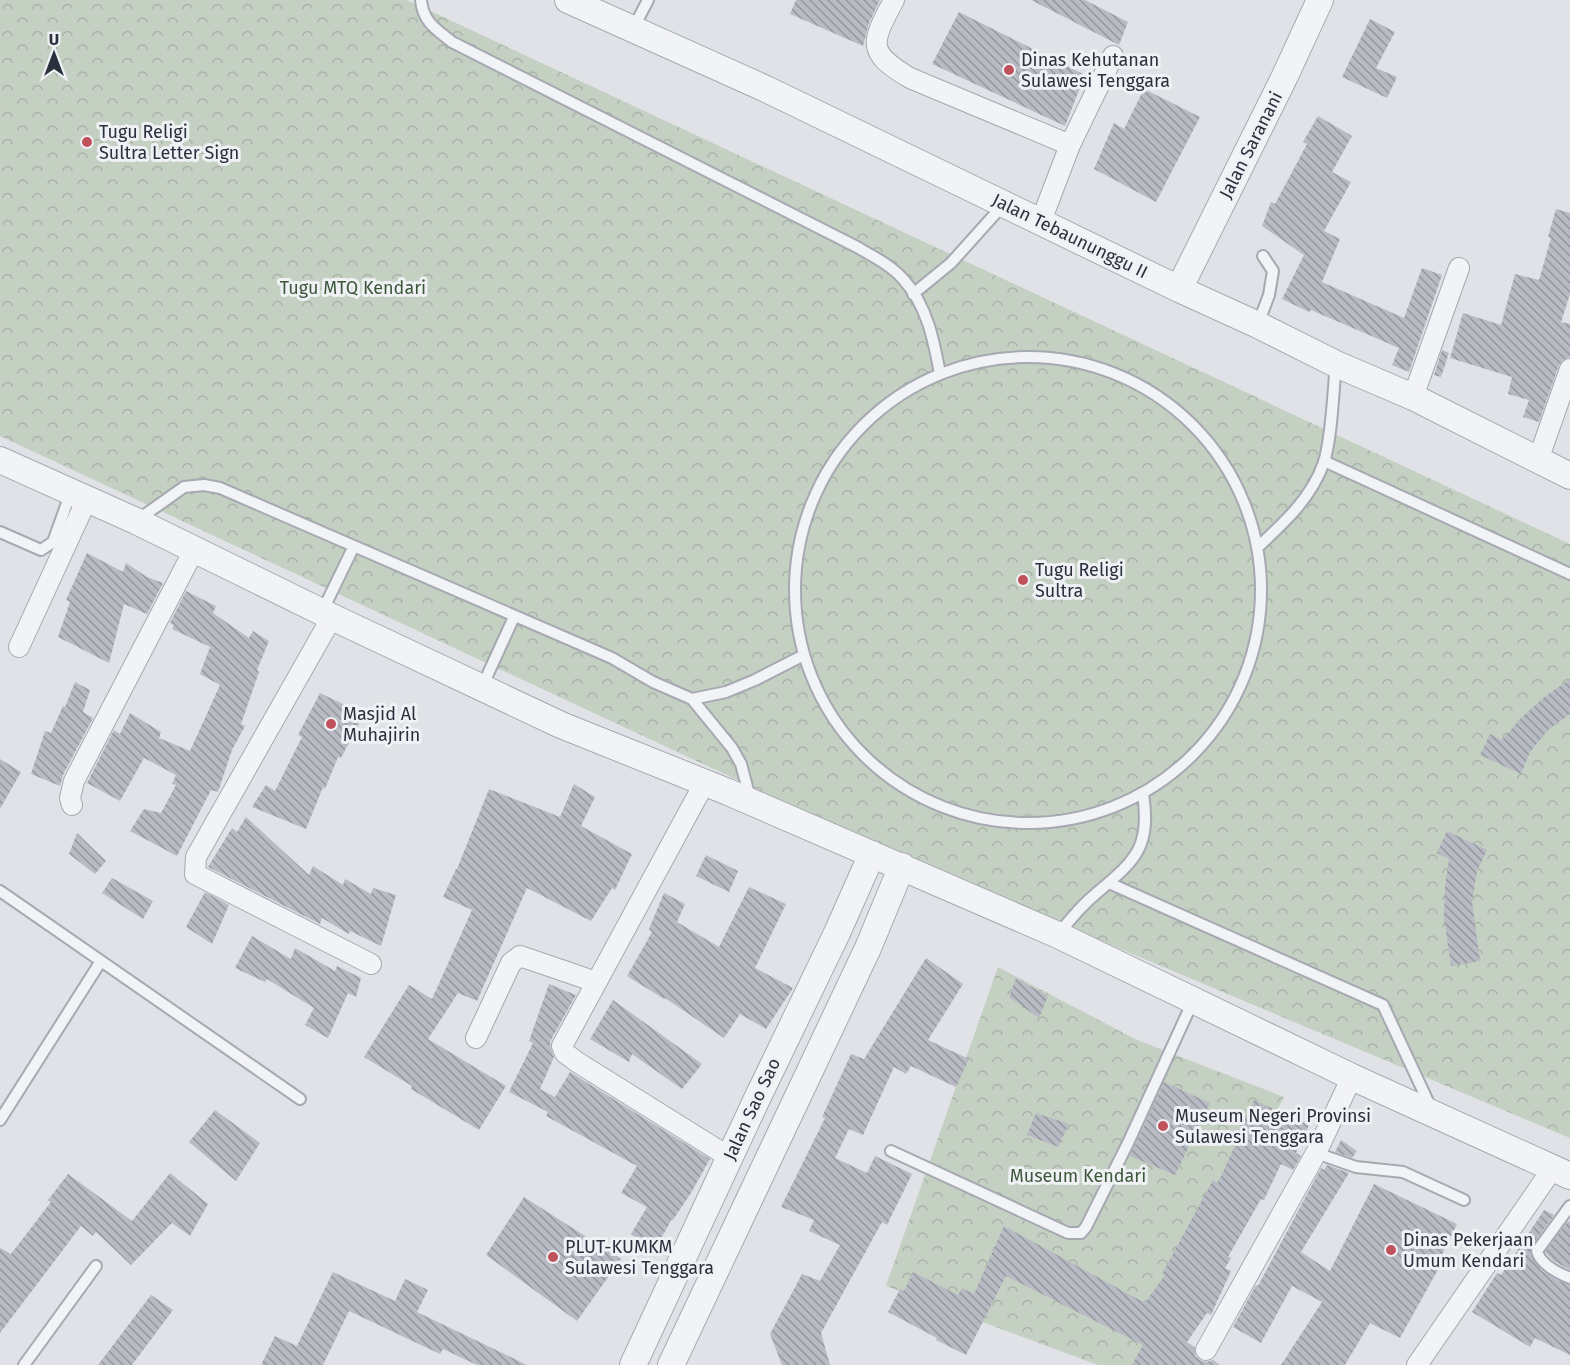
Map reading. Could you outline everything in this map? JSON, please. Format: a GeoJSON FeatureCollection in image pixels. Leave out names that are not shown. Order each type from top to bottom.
{"type":"FeatureCollection","features":[{"type":"Feature","properties":{"kind":"street","name":"Jalan Tebaununggu II"},"geometry":{"type":"LineString","coordinates":[[568,0],[766,89],[1179,290],[1258,325],[1336,364],[1413,397],[1570,476]]}},
{"type":"Feature","properties":{"kind":"street"},"geometry":{"type":"LineString","coordinates":[[894,0],[881,24],[877,43],[879,53],[890,66],[910,78],[1070,145]]}},
{"type":"Feature","properties":{"kind":"street","name":"Jalan Saranani"},"geometry":{"type":"LineString","coordinates":[[1179,290],[1320,0]]}},
{"type":"Feature","properties":{"kind":"street"},"geometry":{"type":"LineString","coordinates":[[1041,221],[1070,145],[1113,56]]}},
{"type":"Feature","properties":{"kind":"street"},"geometry":{"type":"LineString","coordinates":[[1413,397],[1459,268]]}},
{"type":"Feature","properties":{"kind":"street"},"geometry":{"type":"LineString","coordinates":[[1538,460],[1570,369]]}},
{"type":"Feature","properties":{"kind":"street"},"geometry":{"type":"LineString","coordinates":[[0,460],[136,521],[327,615],[561,725],[705,782],[1058,935],[1352,1077],[1561,1172],[1417,1365]]}},
{"type":"Feature","properties":{"kind":"street"},"geometry":{"type":"LineString","coordinates":[[19,647],[79,495]]}},
{"type":"Feature","properties":{"kind":"street"},"geometry":{"type":"LineString","coordinates":[[72,805],[70,791],[74,781],[194,550]]}},
{"type":"Feature","properties":{"kind":"street"},"geometry":{"type":"LineString","coordinates":[[327,615],[196,857],[195,874],[371,964]]}},
{"type":"Feature","properties":{"kind":"street"},"geometry":{"type":"LineString","coordinates":[[705,782],[563,1043],[562,1049],[729,1157]]}},
{"type":"Feature","properties":{"kind":"street","name":"Jalan Sao Sao"},"geometry":{"type":"LineString","coordinates":[[633,1365],[872,854]]}},
{"type":"Feature","properties":{"kind":"street","name":"Jalan Sao Sao"},"geometry":{"type":"LineString","coordinates":[[671,1365],[868,948],[902,866]]}},
{"type":"Feature","properties":{"kind":"street"},"geometry":{"type":"LineString","coordinates":[[476,1038],[511,963],[520,956],[596,982]]}},
{"type":"Feature","properties":{"kind":"street"},"geometry":{"type":"LineString","coordinates":[[1206,1350],[1316,1153],[1352,1077]]}},
{"type":"Feature","properties":{"kind":"lane"},"geometry":{"type":"LineString","coordinates":[[421,0],[425,18],[430,25],[452,42],[856,247],[903,278],[924,311],[933,336],[940,374]]}},
{"type":"Feature","properties":{"kind":"lane"},"geometry":{"type":"LineString","coordinates":[[633,29],[648,0]]}},
{"type":"Feature","properties":{"kind":"lane"},"geometry":{"type":"LineString","coordinates":[[913,294],[951,263],[1005,204]]}},
{"type":"Feature","properties":{"kind":"lane"},"geometry":{"type":"LineString","coordinates":[[1258,325],[1269,295],[1273,271],[1263,256]]}},
{"type":"Feature","properties":{"kind":"lane"},"geometry":{"type":"LineString","coordinates":[[997,359],[1056,359],[1113,373],[1165,401],[1209,441],[1240,491],[1259,546],[1261,619],[1241,689],[1201,749],[1143,794],[1087,817],[1028,824],[968,816],[912,794],[864,758],[827,711],[802,656],[793,600],[798,543],[817,488],[849,439],[891,401],[940,374],[997,359]]}},
{"type":"Feature","properties":{"kind":"lane"},"geometry":{"type":"LineString","coordinates":[[1259,546],[1287,520],[1301,503],[1314,484],[1324,461],[1336,364]]}},
{"type":"Feature","properties":{"kind":"lane"},"geometry":{"type":"LineString","coordinates":[[1324,461],[1570,574]]}},
{"type":"Feature","properties":{"kind":"lane"},"geometry":{"type":"LineString","coordinates":[[136,521],[184,487],[204,485],[220,488],[612,658],[653,682],[692,699],[732,748],[741,764],[751,802]]}},
{"type":"Feature","properties":{"kind":"lane"},"geometry":{"type":"LineString","coordinates":[[0,531],[41,550],[47,548],[53,542],[79,495]]}},
{"type":"Feature","properties":{"kind":"lane"},"geometry":{"type":"LineString","coordinates":[[327,615],[354,546]]}},
{"type":"Feature","properties":{"kind":"lane"},"geometry":{"type":"LineString","coordinates":[[482,687],[514,617]]}},
{"type":"Feature","properties":{"kind":"lane"},"geometry":{"type":"LineString","coordinates":[[692,699],[726,692],[802,656]]}},
{"type":"Feature","properties":{"kind":"lane"},"geometry":{"type":"LineString","coordinates":[[1058,935],[1075,913],[1124,872],[1142,845],[1146,828],[1143,794]]}},
{"type":"Feature","properties":{"kind":"lane"},"geometry":{"type":"LineString","coordinates":[[1109,883],[1383,1005],[1434,1114]]}},
{"type":"Feature","properties":{"kind":"lane"},"geometry":{"type":"LineString","coordinates":[[0,891],[300,1099]]}},
{"type":"Feature","properties":{"kind":"lane"},"geometry":{"type":"LineString","coordinates":[[0,1120],[101,961]]}},
{"type":"Feature","properties":{"kind":"lane"},"geometry":{"type":"LineString","coordinates":[[891,1151],[1068,1233],[1081,1233],[1128,1143],[1193,1001]]}},
{"type":"Feature","properties":{"kind":"lane"},"geometry":{"type":"LineString","coordinates":[[1316,1153],[1356,1167],[1403,1173],[1464,1200]]}},
{"type":"Feature","properties":{"kind":"lane"},"geometry":{"type":"LineString","coordinates":[[1570,1206],[1537,1251],[1541,1260],[1560,1274],[1570,1278]]}},
{"type":"Feature","properties":{"kind":"lane"},"geometry":{"type":"LineString","coordinates":[[24,1365],[96,1266]]}},
{"type":"Feature","properties":{"kind":"green space","name":"Tugu MTQ Kendari"},"geometry":{"type":"Polygon","coordinates":[[[0,0],[407,0],[1570,544],[1570,1138],[909,860],[0,436],[0,0]]]}},
{"type":"Feature","properties":{"kind":"green space","name":"Museum Kendari"},"geometry":{"type":"Polygon","coordinates":[[[998,967],[1137,1040],[1284,1097],[1140,1365],[1098,1365],[886,1286],[998,967]]]}},
{"type":"Feature","properties":{"kind":"building"},"geometry":{"type":"Polygon","coordinates":[[[796,0],[880,0],[869,23],[863,46],[790,14],[796,0]]]}},
{"type":"Feature","properties":{"kind":"building"},"geometry":{"type":"Polygon","coordinates":[[[1031,0],[1085,0],[1128,22],[1119,45],[1031,0]]]}},
{"type":"Feature","properties":{"kind":"building","name":"Dinas Kehutanan Sulawesi Tenggara"},"geometry":{"type":"Polygon","coordinates":[[[959,12],[1085,75],[1065,126],[932,64],[959,12]]]}},
{"type":"Feature","properties":{"kind":"building"},"geometry":{"type":"Polygon","coordinates":[[[1370,19],[1395,32],[1376,68],[1397,77],[1387,98],[1342,77],[1370,19]]]}},
{"type":"Feature","properties":{"kind":"building"},"geometry":{"type":"Polygon","coordinates":[[[1144,89],[1200,117],[1156,202],[1094,169],[1114,123],[1124,129],[1144,89]]]}},
{"type":"Feature","properties":{"kind":"building"},"geometry":{"type":"Polygon","coordinates":[[[1318,116],[1352,136],[1332,172],[1351,182],[1324,231],[1340,239],[1322,282],[1404,318],[1422,268],[1442,275],[1409,372],[1392,365],[1399,348],[1282,299],[1304,255],[1262,226],[1271,202],[1275,204],[1307,144],[1303,142],[1318,116]]]}},
{"type":"Feature","properties":{"kind":"building"},"geometry":{"type":"Polygon","coordinates":[[[1556,209],[1570,213],[1570,294],[1561,322],[1570,324],[1570,357],[1559,365],[1539,422],[1523,417],[1529,400],[1508,394],[1512,377],[1450,358],[1463,313],[1501,325],[1515,274],[1539,280],[1551,238],[1548,237],[1556,209]]]}},
{"type":"Feature","properties":{"kind":"building"},"geometry":{"type":"Polygon","coordinates":[[[1442,350],[1449,353],[1441,377],[1434,375],[1442,350]]]}},
{"type":"Feature","properties":{"kind":"building"},"geometry":{"type":"Polygon","coordinates":[[[87,553],[123,572],[126,563],[147,577],[163,583],[147,614],[124,604],[109,663],[58,637],[70,602],[66,600],[87,553]]]}},
{"type":"Feature","properties":{"kind":"building"},"geometry":{"type":"Polygon","coordinates":[[[186,591],[216,606],[213,613],[249,638],[253,631],[269,641],[257,670],[259,672],[241,724],[245,726],[232,750],[218,792],[211,790],[177,856],[130,831],[144,809],[161,813],[176,785],[172,784],[176,775],[144,758],[120,801],[87,783],[114,730],[120,734],[130,713],[161,732],[159,738],[190,751],[220,685],[200,674],[210,647],[172,629],[174,625],[170,623],[186,591]]]}},
{"type":"Feature","properties":{"kind":"building"},"geometry":{"type":"Polygon","coordinates":[[[1570,679],[1570,714],[1549,729],[1530,752],[1521,774],[1480,755],[1490,734],[1502,740],[1543,698],[1570,679]]]}},
{"type":"Feature","properties":{"kind":"building"},"geometry":{"type":"Polygon","coordinates":[[[75,682],[90,690],[83,712],[93,718],[63,775],[60,786],[31,774],[45,731],[51,733],[75,682]]]}},
{"type":"Feature","properties":{"kind":"building"},"geometry":{"type":"Polygon","coordinates":[[[320,693],[364,714],[341,758],[338,757],[306,829],[252,807],[266,785],[275,791],[302,737],[298,735],[320,693]]]}},
{"type":"Feature","properties":{"kind":"building"},"geometry":{"type":"Polygon","coordinates":[[[0,759],[21,772],[0,809],[0,759]]]}},
{"type":"Feature","properties":{"kind":"building"},"geometry":{"type":"Polygon","coordinates":[[[574,784],[595,797],[581,826],[632,854],[615,890],[612,888],[591,921],[527,888],[477,1001],[458,993],[428,1039],[506,1086],[479,1130],[411,1089],[412,1086],[364,1057],[409,985],[432,999],[472,910],[443,897],[457,869],[489,789],[560,817],[574,784]]]}},
{"type":"Feature","properties":{"kind":"building"},"geometry":{"type":"Polygon","coordinates":[[[246,817],[309,875],[313,866],[343,885],[345,879],[371,894],[373,888],[396,895],[381,946],[350,931],[349,934],[322,918],[320,924],[208,867],[232,828],[237,832],[246,817]]]}},
{"type":"Feature","properties":{"kind":"building"},"geometry":{"type":"Polygon","coordinates":[[[1447,831],[1487,850],[1477,871],[1472,901],[1480,961],[1451,966],[1444,917],[1449,859],[1437,853],[1447,831]]]}},
{"type":"Feature","properties":{"kind":"building"},"geometry":{"type":"Polygon","coordinates":[[[77,833],[106,861],[95,874],[69,854],[77,833]]]}},
{"type":"Feature","properties":{"kind":"building"},"geometry":{"type":"Polygon","coordinates":[[[706,855],[738,871],[729,892],[696,876],[706,855]]]}},
{"type":"Feature","properties":{"kind":"building"},"geometry":{"type":"Polygon","coordinates":[[[112,878],[153,901],[143,919],[102,893],[112,878]]]}},
{"type":"Feature","properties":{"kind":"building"},"geometry":{"type":"Polygon","coordinates":[[[749,887],[786,904],[755,968],[793,988],[766,1029],[740,1014],[724,1038],[665,998],[627,976],[652,932],[649,929],[664,893],[685,904],[677,922],[719,947],[749,887]]]}},
{"type":"Feature","properties":{"kind":"building"},"geometry":{"type":"Polygon","coordinates":[[[205,892],[229,905],[212,944],[186,927],[205,892]]]}},
{"type":"Feature","properties":{"kind":"building"},"geometry":{"type":"Polygon","coordinates":[[[252,936],[291,959],[295,948],[335,971],[337,966],[361,978],[356,997],[348,993],[328,1038],[305,1025],[314,1008],[267,979],[265,982],[235,968],[252,936]]]}},
{"type":"Feature","properties":{"kind":"building"},"geometry":{"type":"Polygon","coordinates":[[[926,958],[963,984],[928,1040],[969,1059],[956,1087],[911,1066],[906,1074],[894,1067],[863,1135],[849,1129],[835,1158],[867,1173],[875,1156],[912,1174],[887,1225],[882,1222],[821,1333],[830,1365],[782,1365],[770,1334],[802,1274],[820,1281],[840,1245],[809,1231],[814,1220],[781,1207],[825,1118],[822,1117],[851,1054],[864,1059],[926,958]]]}},
{"type":"Feature","properties":{"kind":"building"},"geometry":{"type":"Polygon","coordinates":[[[1016,978],[1048,996],[1039,1018],[1009,997],[1016,978]]]}},
{"type":"Feature","properties":{"kind":"building"},"geometry":{"type":"Polygon","coordinates":[[[549,984],[576,995],[551,1040],[550,1046],[554,1057],[540,1089],[555,1097],[570,1072],[710,1159],[655,1249],[631,1234],[647,1207],[621,1193],[637,1166],[546,1116],[548,1112],[509,1092],[533,1043],[529,1041],[549,984]]]}},
{"type":"Feature","properties":{"kind":"building"},"geometry":{"type":"Polygon","coordinates":[[[613,1000],[702,1064],[682,1089],[632,1054],[629,1062],[590,1039],[613,1000]]]}},
{"type":"Feature","properties":{"kind":"building","name":"Museum Negeri Provinsi Sulawesi Tenggara"},"geometry":{"type":"Polygon","coordinates":[[[1164,1082],[1210,1103],[1175,1175],[1130,1156],[1164,1082]]]}},
{"type":"Feature","properties":{"kind":"building"},"geometry":{"type":"Polygon","coordinates":[[[1254,1100],[1309,1125],[1296,1153],[1301,1156],[1293,1170],[1281,1164],[1264,1200],[1261,1199],[1228,1257],[1231,1258],[1225,1268],[1231,1271],[1211,1315],[1207,1313],[1187,1342],[1195,1348],[1195,1356],[1200,1360],[1207,1362],[1213,1360],[1220,1365],[1132,1365],[1143,1345],[1006,1276],[966,1355],[888,1312],[900,1289],[904,1291],[913,1272],[958,1295],[962,1288],[974,1294],[1004,1226],[1145,1303],[1165,1275],[1162,1274],[1213,1180],[1218,1183],[1236,1143],[1233,1141],[1254,1100]]]}},
{"type":"Feature","properties":{"kind":"building"},"geometry":{"type":"Polygon","coordinates":[[[215,1110],[260,1143],[236,1181],[189,1142],[215,1110]]]}},
{"type":"Feature","properties":{"kind":"building"},"geometry":{"type":"Polygon","coordinates":[[[1036,1113],[1069,1124],[1058,1147],[1027,1135],[1036,1113]]]}},
{"type":"Feature","properties":{"kind":"building"},"geometry":{"type":"Polygon","coordinates":[[[1341,1140],[1357,1151],[1352,1158],[1335,1152],[1341,1140]]]}},
{"type":"Feature","properties":{"kind":"building"},"geometry":{"type":"Polygon","coordinates":[[[1327,1165],[1349,1173],[1301,1252],[1330,1271],[1374,1184],[1457,1224],[1437,1265],[1440,1266],[1400,1338],[1370,1323],[1345,1365],[1281,1365],[1322,1302],[1292,1286],[1261,1343],[1233,1327],[1256,1285],[1258,1286],[1321,1168],[1324,1170],[1327,1165]]]}},
{"type":"Feature","properties":{"kind":"building"},"geometry":{"type":"Polygon","coordinates":[[[170,1173],[208,1204],[190,1236],[172,1223],[131,1265],[96,1232],[93,1236],[81,1226],[0,1333],[0,1248],[11,1254],[51,1202],[48,1200],[68,1174],[132,1221],[170,1173]]]}},
{"type":"Feature","properties":{"kind":"building","name":"PLUT-KUMKM Sulawesi Tenggara"},"geometry":{"type":"Polygon","coordinates":[[[524,1197],[621,1259],[577,1321],[486,1255],[524,1197]]]}},
{"type":"Feature","properties":{"kind":"building"},"geometry":{"type":"Polygon","coordinates":[[[1544,1210],[1554,1215],[1531,1247],[1530,1253],[1541,1270],[1570,1285],[1570,1355],[1535,1338],[1530,1347],[1472,1312],[1497,1273],[1501,1275],[1544,1210]]]}},
{"type":"Feature","properties":{"kind":"building"},"geometry":{"type":"Polygon","coordinates":[[[1568,1221],[1570,1222],[1570,1270],[1554,1261],[1545,1252],[1568,1221]]]}},
{"type":"Feature","properties":{"kind":"building"},"geometry":{"type":"Polygon","coordinates":[[[333,1272],[395,1301],[405,1279],[428,1290],[417,1312],[527,1365],[477,1365],[443,1349],[440,1354],[349,1311],[323,1365],[261,1365],[275,1336],[297,1346],[333,1272]]]}},
{"type":"Feature","properties":{"kind":"building"},"geometry":{"type":"Polygon","coordinates":[[[151,1295],[173,1310],[132,1365],[98,1365],[151,1295]]]}},
{"type":"Feature","properties":{"kind":"place","name":"Dinas Kehutanan Sulawesi Tenggara"},"geometry":{"type":"Point","coordinates":[1009,70]}},
{"type":"Feature","properties":{"kind":"place","name":"Tugu Religi Sultra Letter Sign"},"geometry":{"type":"Point","coordinates":[87,142]}},
{"type":"Feature","properties":{"kind":"place","name":"Tugu Religi Sultra"},"geometry":{"type":"Point","coordinates":[1023,580]}},
{"type":"Feature","properties":{"kind":"place","name":"Masjid Al Muhajirin"},"geometry":{"type":"Point","coordinates":[331,724]}},
{"type":"Feature","properties":{"kind":"place","name":"Museum Negeri Provinsi Sulawesi Tenggara"},"geometry":{"type":"Point","coordinates":[1163,1126]}},
{"type":"Feature","properties":{"kind":"place","name":"Dinas Pekerjaan Umum Kendari"},"geometry":{"type":"Point","coordinates":[1391,1250]}},
{"type":"Feature","properties":{"kind":"place","name":"PLUT-KUMKM Sulawesi Tenggara"},"geometry":{"type":"Point","coordinates":[553,1257]}}]}
